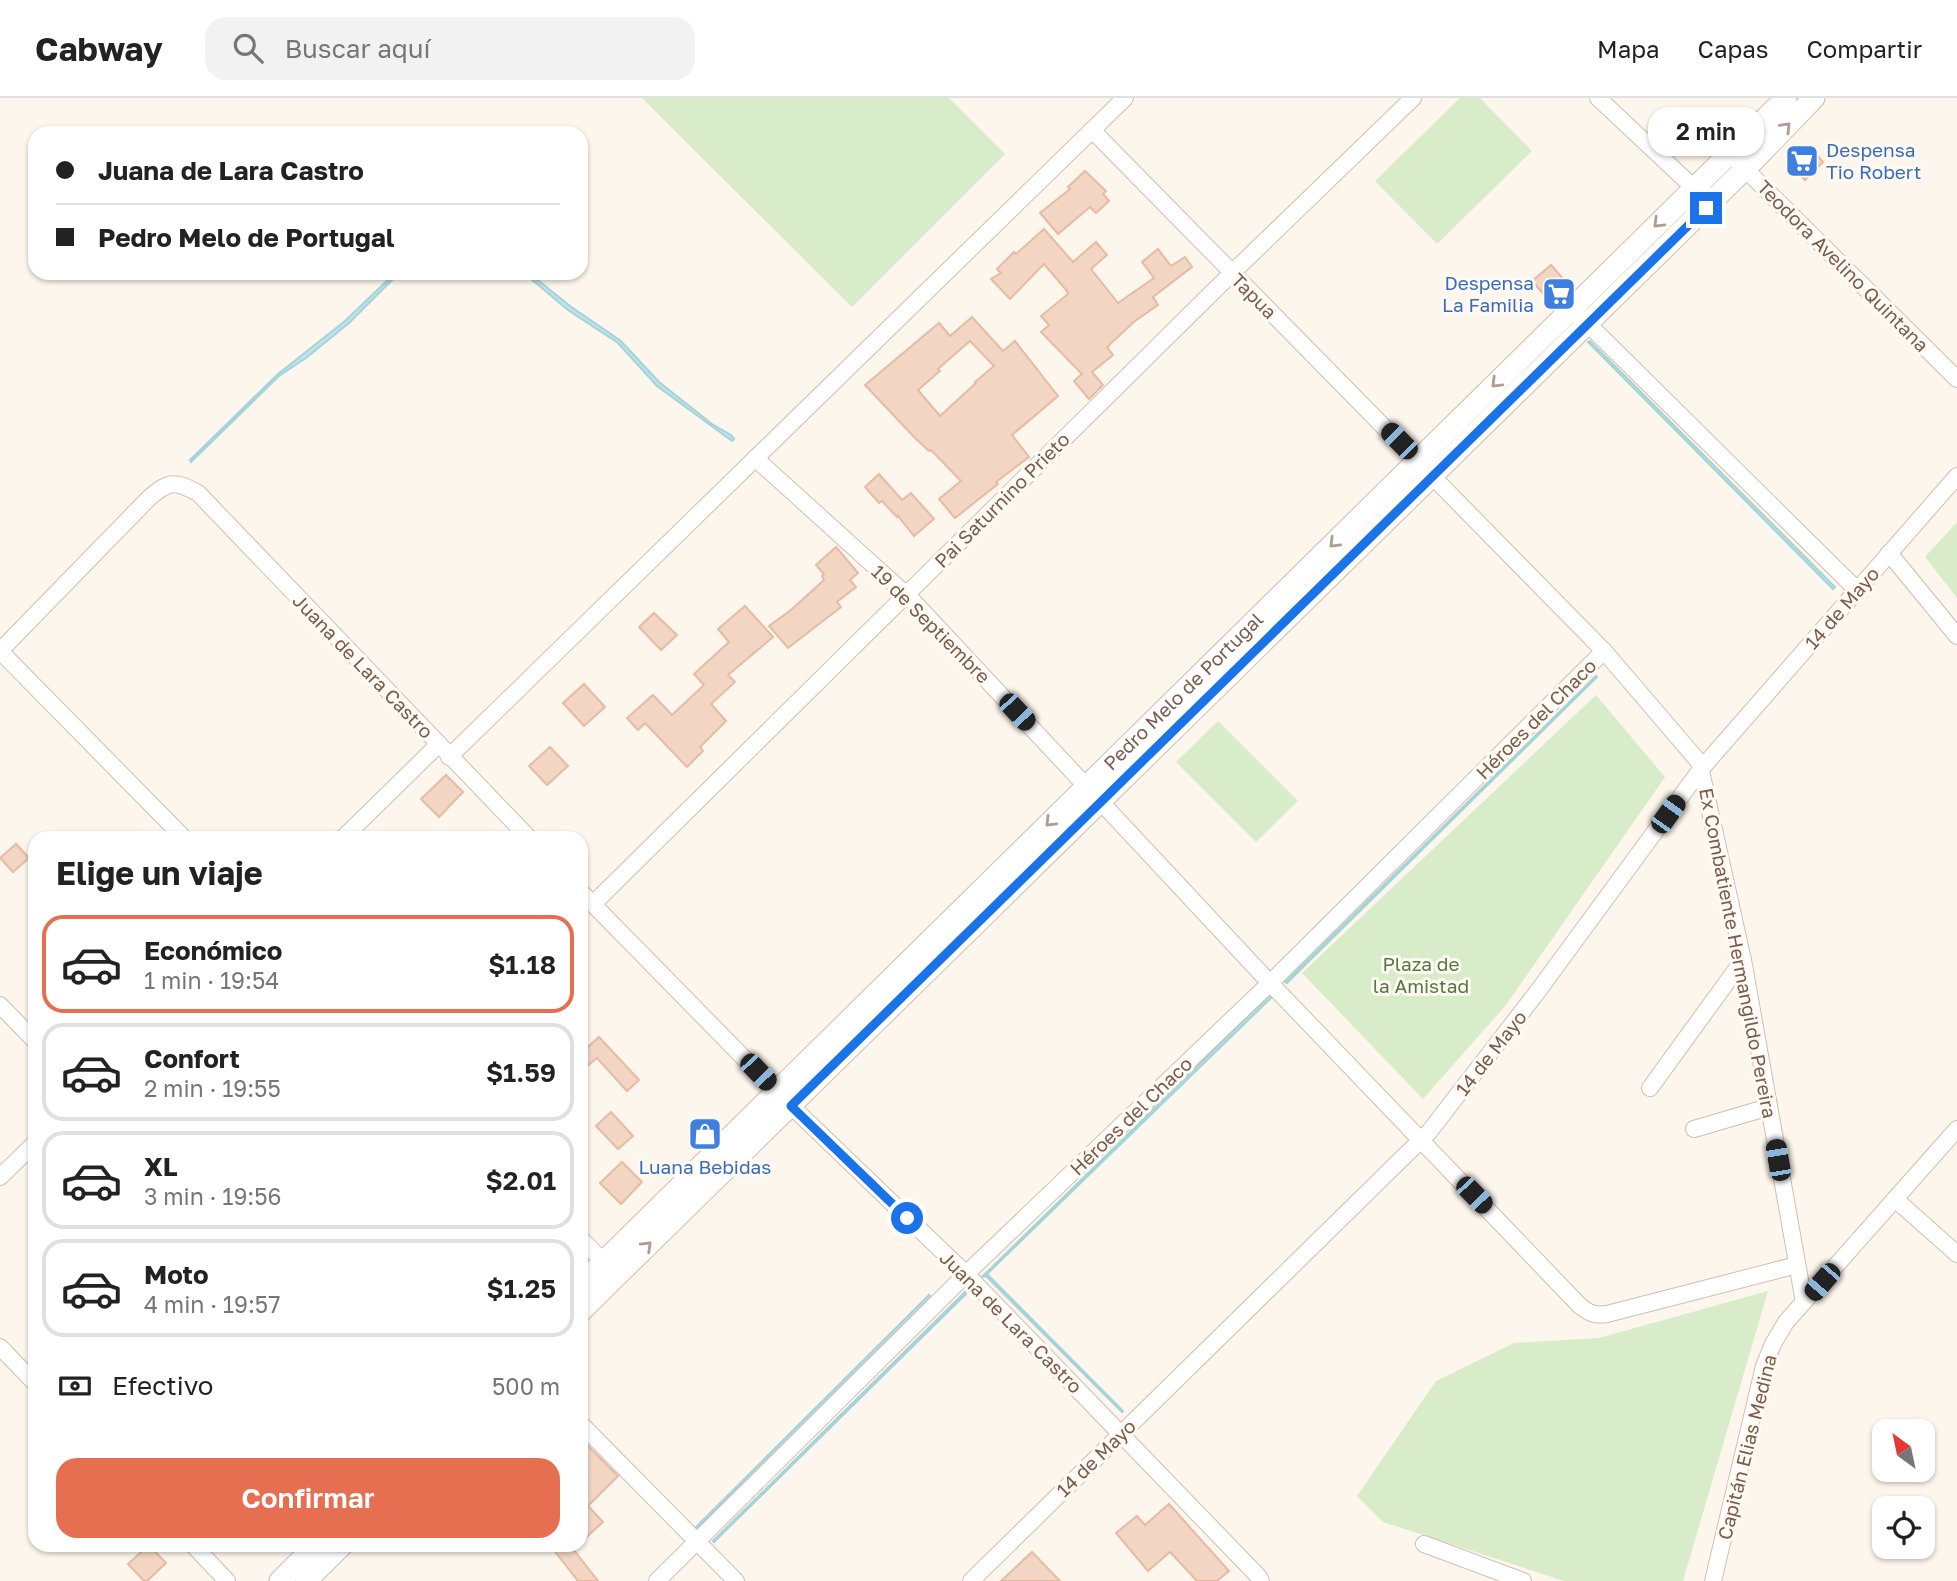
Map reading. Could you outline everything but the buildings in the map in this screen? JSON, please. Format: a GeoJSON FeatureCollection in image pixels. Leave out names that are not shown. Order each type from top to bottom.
{"type":"FeatureCollection","features":[{"type":"Feature","properties":{"kind":"street"},"geometry":{"type":"LineString","coordinates":[[351,831],[443,751],[755,458],[1125,98]]}},
{"type":"Feature","properties":{"kind":"street","name":"Pai Saturnino Prieto"},"geometry":{"type":"LineString","coordinates":[[593,904],[1413,98]]}},
{"type":"Feature","properties":{"kind":"street"},"geometry":{"type":"LineString","coordinates":[[1598,98],[1694,188]]}},
{"type":"Feature","properties":{"kind":"street","name":"Pedro Melo de Portugal"},"geometry":{"type":"LineString","coordinates":[[1237,654],[1418,460],[1786,98]]}},
{"type":"Feature","properties":{"kind":"street","name":"Pedro Melo de Portugal"},"geometry":{"type":"LineString","coordinates":[[588,1301],[611,1269],[783,1098],[1237,654],[1433,475],[1814,98]]}},
{"type":"Feature","properties":{"kind":"street","name":"Tapua"},"geometry":{"type":"LineString","coordinates":[[1092,130],[1418,460]]}},
{"type":"Feature","properties":{"kind":"street","name":"Teodora Avelino Quintana"},"geometry":{"type":"LineString","coordinates":[[1729,153],[1957,379]]}},
{"type":"Feature","properties":{"kind":"street"},"geometry":{"type":"LineString","coordinates":[[1572,308],[1857,590]]}},
{"type":"Feature","properties":{"kind":"street","name":"19 de Septiembre"},"geometry":{"type":"LineString","coordinates":[[755,458],[906,595],[1270,983],[1589,1313],[1598,1316],[1607,1314],[1797,1265]]}},
{"type":"Feature","properties":{"kind":"street","name":"Ex Combatiente Hermangildo Pereira"},"geometry":{"type":"LineString","coordinates":[[1418,460],[1604,652],[1699,762],[1743,960],[1804,1302]]}},
{"type":"Feature","properties":{"kind":"street","name":"14 de Mayo"},"geometry":{"type":"LineString","coordinates":[[971,1581],[1422,1140],[1538,992],[1701,769],[1957,476]]}},
{"type":"Feature","properties":{"kind":"street","name":"Juana de Lara Castro"},"geometry":{"type":"LineString","coordinates":[[0,651],[149,498],[163,486],[181,484],[198,493],[522,831]]}},
{"type":"Feature","properties":{"kind":"street"},"geometry":{"type":"LineString","coordinates":[[1889,553],[1957,636]]}},
{"type":"Feature","properties":{"kind":"street"},"geometry":{"type":"LineString","coordinates":[[0,651],[177,831]]}},
{"type":"Feature","properties":{"kind":"street","name":"Héroes del Chaco"},"geometry":{"type":"LineString","coordinates":[[657,1581],[966,1274],[1270,983],[1604,652]]}},
{"type":"Feature","properties":{"kind":"street","name":"Juana de Lara Castro"},"geometry":{"type":"LineString","coordinates":[[588,899],[783,1098],[966,1274],[1260,1579]]}},
{"type":"Feature","properties":{"kind":"street"},"geometry":{"type":"LineString","coordinates":[[1650,1088],[1743,960]]}},
{"type":"Feature","properties":{"kind":"street"},"geometry":{"type":"LineString","coordinates":[[0,1005],[28,1034]]}},
{"type":"Feature","properties":{"kind":"street"},"geometry":{"type":"LineString","coordinates":[[1694,1129],[1769,1107]]}},
{"type":"Feature","properties":{"kind":"street","name":"Capitán Elias Medina"},"geometry":{"type":"LineString","coordinates":[[1713,1581],[1765,1366],[1773,1344],[1786,1322],[1957,1129]]}},
{"type":"Feature","properties":{"kind":"street"},"geometry":{"type":"LineString","coordinates":[[0,1177],[28,1150]]}},
{"type":"Feature","properties":{"kind":"street"},"geometry":{"type":"LineString","coordinates":[[1895,1199],[1957,1254]]}},
{"type":"Feature","properties":{"kind":"street"},"geometry":{"type":"LineString","coordinates":[[588,1246],[611,1269]]}},
{"type":"Feature","properties":{"kind":"street","name":"Pedro Melo de Portugal"},"geometry":{"type":"LineString","coordinates":[[588,1280],[611,1269]]}},
{"type":"Feature","properties":{"kind":"street"},"geometry":{"type":"LineString","coordinates":[[4,1357],[28,1376]]}},
{"type":"Feature","properties":{"kind":"street"},"geometry":{"type":"LineString","coordinates":[[588,1431],[736,1581]]}},
{"type":"Feature","properties":{"kind":"street"},"geometry":{"type":"LineString","coordinates":[[1424,1544],[1523,1581]]}},
{"type":"Feature","properties":{"kind":"street"},"geometry":{"type":"LineString","coordinates":[[200,1552],[227,1581]]}},
{"type":"Feature","properties":{"kind":"street"},"geometry":{"type":"LineString","coordinates":[[280,1581],[309,1552]]}},
{"type":"Feature","properties":{"kind":"street"},"geometry":{"type":"LineString","coordinates":[[306,1581],[335,1552]]}},
{"type":"Feature","properties":{"kind":"green space"},"geometry":{"type":"Polygon","coordinates":[[[642,98],[949,98],[1005,154],[852,307],[642,98]]]}},
{"type":"Feature","properties":{"kind":"green space"},"geometry":{"type":"Polygon","coordinates":[[[1460,98],[1480,98],[1532,151],[1437,244],[1375,181],[1460,98]]]}},
{"type":"Feature","properties":{"kind":"green space"},"geometry":{"type":"Polygon","coordinates":[[[1957,522],[1957,598],[1925,557],[1957,522]]]}},
{"type":"Feature","properties":{"kind":"green space","name":"Plaza de la Amistad"},"geometry":{"type":"Polygon","coordinates":[[[1596,695],[1665,777],[1506,1005],[1423,1099],[1302,973],[1596,695]]]}},
{"type":"Feature","properties":{"kind":"green space"},"geometry":{"type":"Polygon","coordinates":[[[1218,721],[1298,801],[1256,842],[1176,762],[1218,721]]]}},
{"type":"Feature","properties":{"kind":"green space"},"geometry":{"type":"Polygon","coordinates":[[[1768,1291],[1683,1581],[1564,1581],[1383,1522],[1357,1496],[1436,1381],[1514,1343],[1599,1338],[1768,1291]]]}},
{"type":"Feature","properties":{"kind":"water"},"geometry":{"type":"Polygon","coordinates":[[[388,280],[392,280],[349,323],[279,376],[191,462],[190,460],[278,374],[345,321],[388,280]]]}},
{"type":"Feature","properties":{"kind":"water"},"geometry":{"type":"Polygon","coordinates":[[[532,280],[538,280],[621,341],[659,382],[734,439],[732,441],[657,386],[618,343],[568,310],[532,280]]]}},
{"type":"Feature","properties":{"kind":"water"},"geometry":{"type":"Polygon","coordinates":[[[1590,341],[1835,587],[1833,589],[1588,342],[1590,341]]]}},
{"type":"Feature","properties":{"kind":"water"},"geometry":{"type":"Polygon","coordinates":[[[1596,676],[1287,983],[1285,982],[1596,676]]]}},
{"type":"Feature","properties":{"kind":"water"},"geometry":{"type":"Polygon","coordinates":[[[1269,996],[1271,998],[987,1274],[1122,1412],[986,1276],[982,1277],[1269,996]]]}},
{"type":"Feature","properties":{"kind":"water"},"geometry":{"type":"Polygon","coordinates":[[[965,1292],[966,1294],[713,1541],[965,1292]]]}},
{"type":"Feature","properties":{"kind":"water"},"geometry":{"type":"Polygon","coordinates":[[[929,1295],[931,1297],[698,1528],[696,1527],[929,1295]]]}},
{"type":"Feature","properties":{"kind":"place","name":"Despensa Tio Robert"},"geometry":{"type":"Point","coordinates":[1802,161]}},
{"type":"Feature","properties":{"kind":"place","name":"Despensa La Familia"},"geometry":{"type":"Point","coordinates":[1559,294]}},
{"type":"Feature","properties":{"kind":"place","name":"Luana Bebidas"},"geometry":{"type":"Point","coordinates":[705,1134]}},
{"type":"Feature","properties":{"kind":"route"},"geometry":{"type":"LineString","coordinates":[[907,1218],[791,1106],[1706,208]]}}]}
